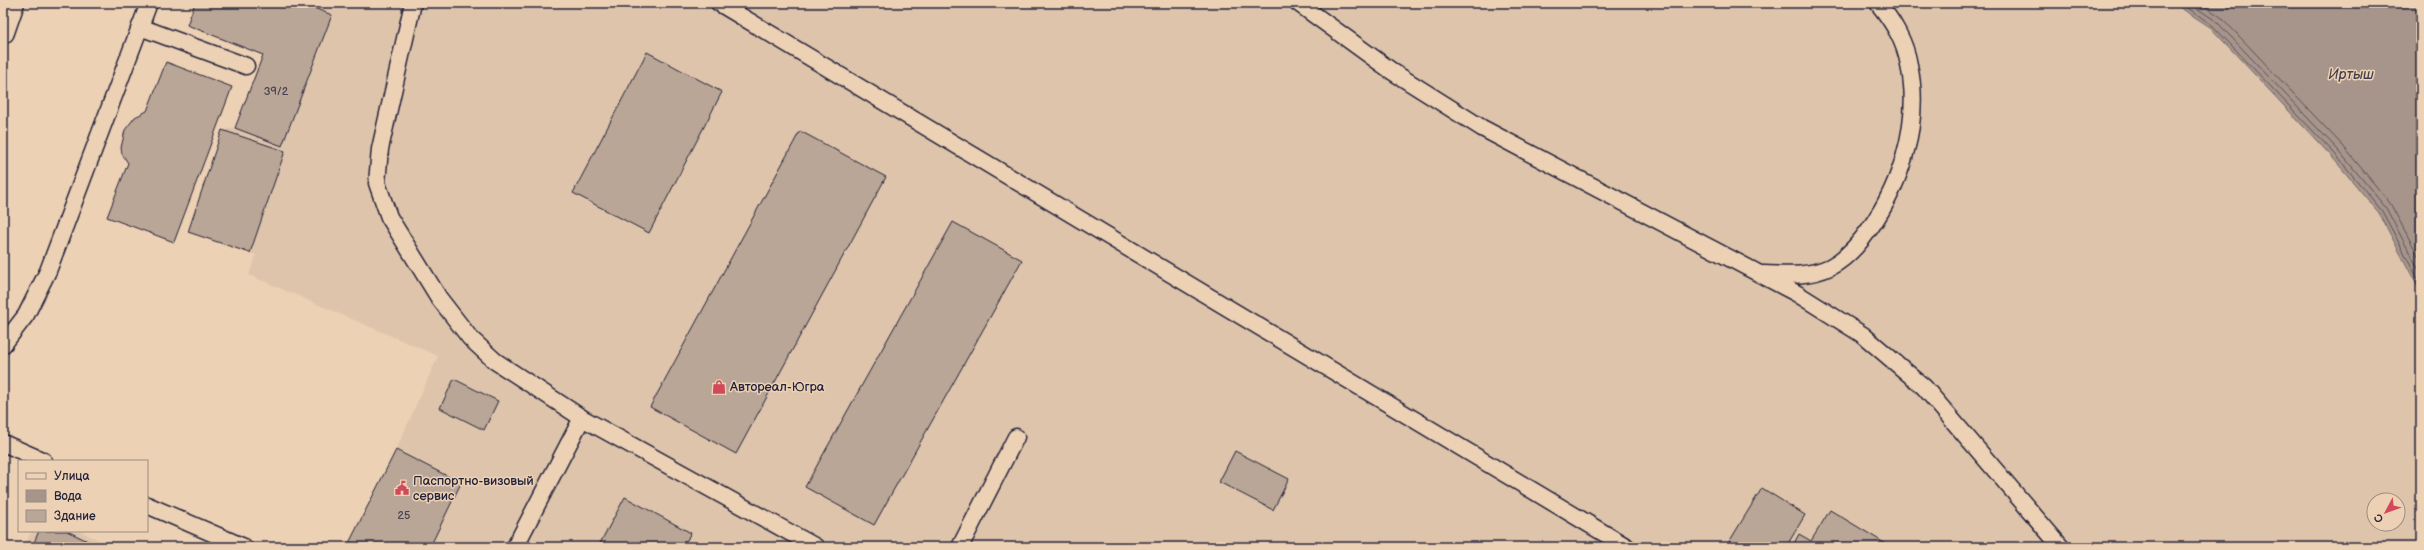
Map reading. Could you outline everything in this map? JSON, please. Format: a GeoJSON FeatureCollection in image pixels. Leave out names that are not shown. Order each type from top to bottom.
{"type":"FeatureCollection","features":[{"type":"Feature","properties":{"kind":"main road"},"geometry":{"type":"LineString","coordinates":[[3,32],[13,3]]}},
{"type":"Feature","properties":{"kind":"lane"},"geometry":{"type":"LineString","coordinates":[[3,344],[26,315],[48,271],[150,3]]}},
{"type":"Feature","properties":{"kind":"lane"},"geometry":{"type":"LineString","coordinates":[[413,3],[380,149],[377,183],[389,217],[439,298],[470,338],[495,361],[582,418],[816,547]]}},
{"type":"Feature","properties":{"kind":"lane"},"geometry":{"type":"LineString","coordinates":[[719,3],[1628,547]]}},
{"type":"Feature","properties":{"kind":"lane"},"geometry":{"type":"LineString","coordinates":[[1298,3],[1393,72],[1482,128],[1796,293],[1863,335],[1924,387],[2061,547]]}},
{"type":"Feature","properties":{"kind":"lane"},"geometry":{"type":"LineString","coordinates":[[1759,273],[1800,275],[1830,267],[1853,249],[1875,222],[1895,185],[1907,146],[1912,100],[1910,72],[1896,26],[1878,3]]}},
{"type":"Feature","properties":{"kind":"lane"},"geometry":{"type":"LineString","coordinates":[[140,27],[246,66]]}},
{"type":"Feature","properties":{"kind":"lane"},"geometry":{"type":"LineString","coordinates":[[515,547],[582,418]]}},
{"type":"Feature","properties":{"kind":"lane"},"geometry":{"type":"LineString","coordinates":[[960,547],[1016,437]]}},
{"type":"Feature","properties":{"kind":"lane"},"geometry":{"type":"LineString","coordinates":[[3,443],[42,460]]}},
{"type":"Feature","properties":{"kind":"lane"},"geometry":{"type":"LineString","coordinates":[[148,505],[244,547]]}},
{"type":"Feature","properties":{"kind":"shaded area"},"geometry":{"type":"Polygon","coordinates":[[[195,3],[2173,3],[2210,27],[2332,157],[2379,213],[2421,293],[2421,547],[347,547],[396,450],[438,356],[249,275],[256,255],[188,232],[222,130],[235,128],[263,55],[187,25],[195,3]]]}},
{"type":"Feature","properties":{"kind":"shaded area"},"geometry":{"type":"Polygon","coordinates":[[[32,532],[82,532],[113,547],[24,547],[32,532]]]}},
{"type":"Feature","properties":{"kind":"water","name":"Иртыш"},"geometry":{"type":"Polygon","coordinates":[[[2173,3],[2421,3],[2421,293],[2379,213],[2332,157],[2210,27],[2173,3]]]}},
{"type":"Feature","properties":{"kind":"building"},"geometry":{"type":"Polygon","coordinates":[[[195,3],[301,3],[332,15],[282,146],[235,128],[263,55],[187,25],[195,3]]]}},
{"type":"Feature","properties":{"kind":"building"},"geometry":{"type":"Polygon","coordinates":[[[647,52],[722,92],[649,233],[573,193],[647,52]]]}},
{"type":"Feature","properties":{"kind":"building"},"geometry":{"type":"Polygon","coordinates":[[[166,62],[232,87],[174,242],[107,217],[128,163],[122,154],[121,148],[125,130],[135,117],[147,111],[166,62]]]}},
{"type":"Feature","properties":{"kind":"building"},"geometry":{"type":"Polygon","coordinates":[[[222,130],[285,151],[250,253],[188,232],[222,130]]]}},
{"type":"Feature","properties":{"kind":"building"},"geometry":{"type":"Polygon","coordinates":[[[800,131],[886,177],[736,454],[650,407],[800,131]]]}},
{"type":"Feature","properties":{"kind":"building"},"geometry":{"type":"Polygon","coordinates":[[[953,222],[1022,260],[874,525],[805,487],[953,222]]]}},
{"type":"Feature","properties":{"kind":"building"},"geometry":{"type":"Polygon","coordinates":[[[454,379],[498,401],[484,430],[440,408],[454,379]]]}},
{"type":"Feature","properties":{"kind":"building"},"geometry":{"type":"Polygon","coordinates":[[[396,450],[461,483],[430,547],[347,547],[396,450]]]}},
{"type":"Feature","properties":{"kind":"building"},"geometry":{"type":"Polygon","coordinates":[[[1235,451],[1289,479],[1273,510],[1219,482],[1235,451]]]}},
{"type":"Feature","properties":{"kind":"building"},"geometry":{"type":"Polygon","coordinates":[[[1762,488],[1805,515],[1786,547],[1738,547],[1729,542],[1762,488]]]}},
{"type":"Feature","properties":{"kind":"building"},"geometry":{"type":"Polygon","coordinates":[[[625,497],[691,533],[683,547],[598,547],[625,497]]]}},
{"type":"Feature","properties":{"kind":"building"},"geometry":{"type":"Polygon","coordinates":[[[1830,510],[1891,547],[1792,547],[1799,534],[1811,541],[1830,510]]]}},
{"type":"Feature","properties":{"kind":"building"},"geometry":{"type":"Polygon","coordinates":[[[39,532],[69,532],[100,547],[32,547],[39,532]]]}},
{"type":"Feature","properties":{"kind":"place","name":"Автореал-Югра"},"geometry":{"type":"Point","coordinates":[719,387]}},
{"type":"Feature","properties":{"kind":"place","name":"Паспортно-визовый сервис"},"geometry":{"type":"Point","coordinates":[402,488]}}]}
